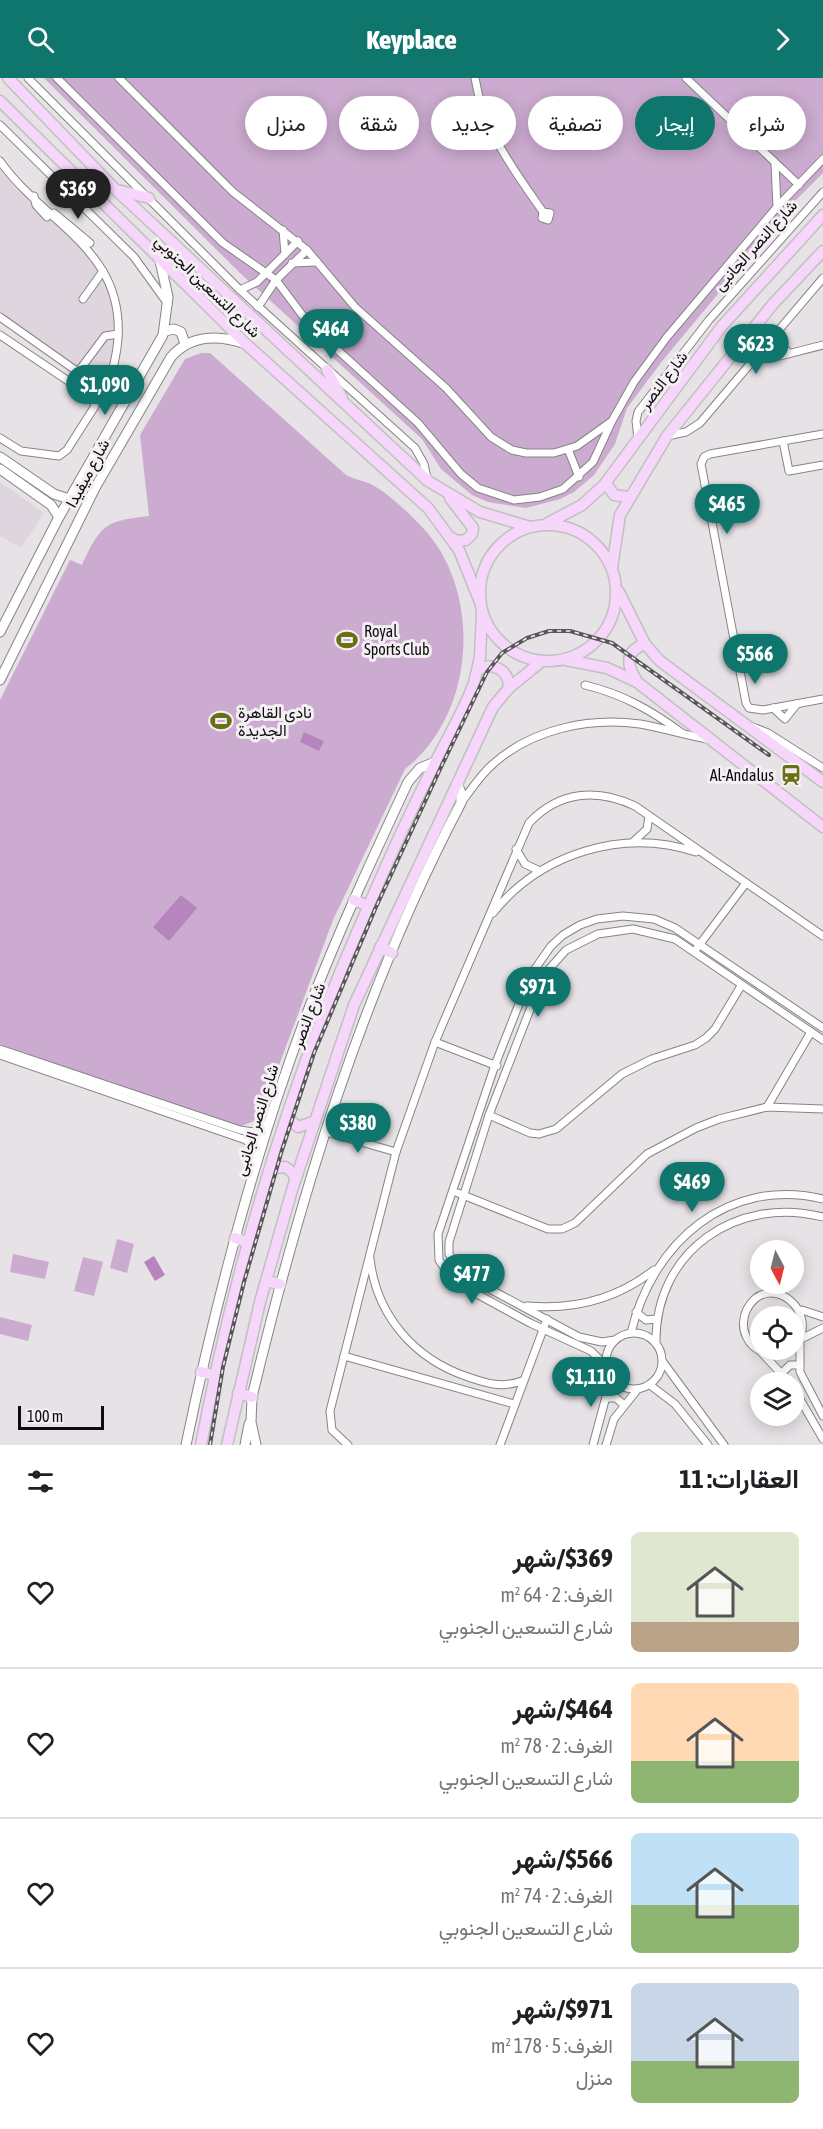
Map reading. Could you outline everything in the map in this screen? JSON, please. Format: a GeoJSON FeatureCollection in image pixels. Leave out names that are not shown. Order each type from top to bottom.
{"type":"FeatureCollection","features":[{"type":"Feature","properties":{"kind":"main road","name":"شارع التسعين الجنوبي"},"geometry":{"type":"LineString","coordinates":[[8,78],[115,189],[428,481],[448,495],[491,517],[530,527]]}},
{"type":"Feature","properties":{"kind":"main road","name":"شارع التسعين الجنوبي"},"geometry":{"type":"LineString","coordinates":[[0,101],[246,344],[428,508],[452,538],[471,575],[481,607]]}},
{"type":"Feature","properties":{"kind":"main road"},"geometry":{"type":"LineString","coordinates":[[115,189],[149,198]]}},
{"type":"Feature","properties":{"kind":"main road","name":"شارع النصر"},"geometry":{"type":"LineString","coordinates":[[543,525],[582,505],[606,483],[722,326],[823,215]]}},
{"type":"Feature","properties":{"kind":"main road"},"geometry":{"type":"LineString","coordinates":[[612,568],[616,528],[628,498],[667,436],[740,342],[823,251]]}},
{"type":"Feature","properties":{"kind":"main road"},"geometry":{"type":"LineString","coordinates":[[327,370],[347,407]]}},
{"type":"Feature","properties":{"kind":"main road"},"geometry":{"type":"LineString","coordinates":[[606,483],[614,495],[628,498]]}},
{"type":"Feature","properties":{"kind":"main road"},"geometry":{"type":"LineString","coordinates":[[448,495],[473,528],[466,540],[457,541],[452,538]]}},
{"type":"Feature","properties":{"kind":"main road"},"geometry":{"type":"LineString","coordinates":[[823,782],[741,724],[668,668],[645,644],[616,586],[612,568],[606,556],[586,536],[572,529],[543,525],[530,527],[504,540],[489,559],[481,578],[481,607],[493,633],[509,649],[542,661],[562,660],[607,668],[638,682],[823,827]]}},
{"type":"Feature","properties":{"kind":"main road"},"geometry":{"type":"LineString","coordinates":[[562,660],[585,650],[602,634],[613,616],[616,586]]}},
{"type":"Feature","properties":{"kind":"main road","name":"شارع النصر"},"geometry":{"type":"LineString","coordinates":[[201,1445],[214,1375],[247,1242],[287,1117],[332,994],[368,906],[435,762],[469,696],[478,670],[481,607]]}},
{"type":"Feature","properties":{"kind":"main road"},"geometry":{"type":"LineString","coordinates":[[638,682],[630,669],[628,658],[634,649],[645,644]]}},
{"type":"Feature","properties":{"kind":"main road"},"geometry":{"type":"LineString","coordinates":[[227,1445],[266,1281],[295,1179],[312,1122],[354,1005],[493,707],[509,688],[542,661]]}},
{"type":"Feature","properties":{"kind":"main road"},"geometry":{"type":"LineString","coordinates":[[478,670],[488,666],[499,669],[507,677],[509,688]]}},
{"type":"Feature","properties":{"kind":"main road"},"geometry":{"type":"LineString","coordinates":[[354,900],[368,906]]}},
{"type":"Feature","properties":{"kind":"main road"},"geometry":{"type":"LineString","coordinates":[[380,947],[392,953]]}},
{"type":"Feature","properties":{"kind":"main road"},"geometry":{"type":"LineString","coordinates":[[287,1117],[298,1127],[312,1122]]}},
{"type":"Feature","properties":{"kind":"main road"},"geometry":{"type":"LineString","coordinates":[[269,1172],[275,1168],[285,1167],[293,1173],[295,1179]]}},
{"type":"Feature","properties":{"kind":"main road"},"geometry":{"type":"LineString","coordinates":[[235,1238],[247,1242]]}},
{"type":"Feature","properties":{"kind":"main road"},"geometry":{"type":"LineString","coordinates":[[266,1281],[280,1284]]}},
{"type":"Feature","properties":{"kind":"main road"},"geometry":{"type":"LineString","coordinates":[[201,1372],[214,1375]]}},
{"type":"Feature","properties":{"kind":"main road"},"geometry":{"type":"LineString","coordinates":[[238,1393],[252,1397]]}},
{"type":"Feature","properties":{"kind":"street"},"geometry":{"type":"LineString","coordinates":[[28,78],[240,290],[416,448],[424,464],[428,481]]}},
{"type":"Feature","properties":{"kind":"street"},"geometry":{"type":"LineString","coordinates":[[57,78],[222,243],[276,280],[309,324],[418,423],[461,474],[478,488],[502,498],[526,500],[556,492],[579,477],[598,455],[612,421],[634,382],[667,337],[777,207],[823,159]]}},
{"type":"Feature","properties":{"kind":"street"},"geometry":{"type":"LineString","coordinates":[[119,78],[233,192],[307,250],[355,307],[446,388],[491,437],[512,450],[545,454],[568,449],[585,442],[612,421]]}},
{"type":"Feature","properties":{"kind":"street"},"geometry":{"type":"LineString","coordinates":[[475,78],[484,116],[495,139],[543,212]]}},
{"type":"Feature","properties":{"kind":"street"},"geometry":{"type":"LineString","coordinates":[[686,78],[799,185]]}},
{"type":"Feature","properties":{"kind":"street"},"geometry":{"type":"LineString","coordinates":[[0,125],[134,257],[157,285],[168,306]]}},
{"type":"Feature","properties":{"kind":"street"},"geometry":{"type":"LineString","coordinates":[[0,317],[98,385],[106,383],[118,334],[115,299],[103,271],[91,253],[50,215],[1,164]]}},
{"type":"Feature","properties":{"kind":"street"},"geometry":{"type":"LineString","coordinates":[[775,164],[777,207]]}},
{"type":"Feature","properties":{"kind":"street","name":"شارع النصر الجانبى"},"geometry":{"type":"LineString","coordinates":[[638,438],[636,429],[638,412],[709,320],[823,192]]}},
{"type":"Feature","properties":{"kind":"street"},"geometry":{"type":"LineString","coordinates":[[50,215],[59,214],[90,243]]}},
{"type":"Feature","properties":{"kind":"street"},"geometry":{"type":"LineString","coordinates":[[283,231],[285,254]]}},
{"type":"Feature","properties":{"kind":"street"},"geometry":{"type":"LineString","coordinates":[[240,290],[254,285],[298,242]]}},
{"type":"Feature","properties":{"kind":"street"},"geometry":{"type":"LineString","coordinates":[[258,306],[276,280],[307,250]]}},
{"type":"Feature","properties":{"kind":"street","name":"شارع ميفيدا"},"geometry":{"type":"LineString","coordinates":[[0,632],[59,517],[165,331],[168,306],[167,287],[160,261]]}},
{"type":"Feature","properties":{"kind":"street"},"geometry":{"type":"LineString","coordinates":[[292,263],[316,262]]}},
{"type":"Feature","properties":{"kind":"street"},"geometry":{"type":"LineString","coordinates":[[83,299],[103,271]]}},
{"type":"Feature","properties":{"kind":"street"},"geometry":{"type":"LineString","coordinates":[[667,436],[686,432],[700,423],[823,278]]}},
{"type":"Feature","properties":{"kind":"street"},"geometry":{"type":"LineString","coordinates":[[165,331],[174,329],[181,332],[185,345],[213,338],[246,344]]}},
{"type":"Feature","properties":{"kind":"street"},"geometry":{"type":"LineString","coordinates":[[78,372],[101,340],[110,333],[118,334]]}},
{"type":"Feature","properties":{"kind":"street"},"geometry":{"type":"LineString","coordinates":[[774,334],[777,342],[788,352]]}},
{"type":"Feature","properties":{"kind":"street"},"geometry":{"type":"LineString","coordinates":[[0,335],[92,397],[95,406],[67,450],[59,456],[21,452],[0,438]]}},
{"type":"Feature","properties":{"kind":"street"},"geometry":{"type":"LineString","coordinates":[[101,340],[117,343]]}},
{"type":"Feature","properties":{"kind":"street"},"geometry":{"type":"LineString","coordinates":[[766,344],[778,355],[823,345]]}},
{"type":"Feature","properties":{"kind":"street","name":"شارع ميفيدا"},"geometry":{"type":"LineString","coordinates":[[0,680],[95,488],[147,395],[171,357],[185,345]]}},
{"type":"Feature","properties":{"kind":"street"},"geometry":{"type":"LineString","coordinates":[[823,434],[710,454],[704,457],[701,464],[746,703],[755,710],[823,699]]}},
{"type":"Feature","properties":{"kind":"street"},"geometry":{"type":"LineString","coordinates":[[783,441],[789,471],[823,465]]}},
{"type":"Feature","properties":{"kind":"street"},"geometry":{"type":"LineString","coordinates":[[568,449],[579,477]]}},
{"type":"Feature","properties":{"kind":"street"},"geometry":{"type":"LineString","coordinates":[[0,457],[33,492],[51,505],[59,517]]}},
{"type":"Feature","properties":{"kind":"street"},"geometry":{"type":"LineString","coordinates":[[0,469],[38,483],[69,499]]}},
{"type":"Feature","properties":{"kind":"street"},"geometry":{"type":"LineString","coordinates":[[33,492],[38,483]]}},
{"type":"Feature","properties":{"kind":"street"},"geometry":{"type":"LineString","coordinates":[[585,685],[614,692],[639,704],[684,735]]}},
{"type":"Feature","properties":{"kind":"street"},"geometry":{"type":"LineString","coordinates":[[773,708],[785,719],[797,704]]}},
{"type":"Feature","properties":{"kind":"street"},"geometry":{"type":"LineString","coordinates":[[245,1445],[252,1397],[280,1284],[326,1132],[392,953],[461,803],[480,777],[507,753],[560,729],[590,723],[620,723],[710,739]]}},
{"type":"Feature","properties":{"kind":"street"},"geometry":{"type":"LineString","coordinates":[[741,724],[768,733],[823,768]]}},
{"type":"Feature","properties":{"kind":"street","name":"شارع النصر الجانبى"},"geometry":{"type":"LineString","coordinates":[[186,1445],[201,1372],[235,1238],[311,1002],[354,900],[408,782],[420,768],[435,762]]}},
{"type":"Feature","properties":{"kind":"street"},"geometry":{"type":"LineString","coordinates":[[457,783],[461,803]]}},
{"type":"Feature","properties":{"kind":"street"},"geometry":{"type":"LineString","coordinates":[[348,1445],[338,1438],[330,1421],[344,1356],[396,1152],[435,1042],[474,948],[489,918],[516,849],[529,823],[539,812],[566,798],[601,794],[619,798],[649,816],[823,936]]}},
{"type":"Feature","properties":{"kind":"street"},"geometry":{"type":"LineString","coordinates":[[633,842],[644,834],[649,816]]}},
{"type":"Feature","properties":{"kind":"street"},"geometry":{"type":"LineString","coordinates":[[489,918],[513,892],[540,871],[581,852],[633,842],[669,845],[704,854]]}},
{"type":"Feature","properties":{"kind":"street"},"geometry":{"type":"LineString","coordinates":[[516,849],[525,864],[540,871]]}},
{"type":"Feature","properties":{"kind":"street"},"geometry":{"type":"LineString","coordinates":[[694,952],[746,883]]}},
{"type":"Feature","properties":{"kind":"street"},"geometry":{"type":"LineString","coordinates":[[663,1362],[661,1371],[650,1385],[636,1389],[622,1387],[611,1378],[606,1366],[591,1351],[543,1329],[459,1284],[445,1271],[440,1260],[437,1241],[495,1065],[530,976],[551,946],[562,935],[597,919],[623,916],[654,919],[700,943],[822,1027],[819,1033],[811,1032]]}},
{"type":"Feature","properties":{"kind":"street"},"geometry":{"type":"LineString","coordinates":[[656,1342],[645,1334],[631,1333],[615,1340],[590,1340],[470,1279],[453,1264],[449,1242],[462,1194],[489,1115],[540,981],[553,962],[574,945],[598,934],[633,929],[667,936],[823,1040]]}},
{"type":"Feature","properties":{"kind":"street"},"geometry":{"type":"LineString","coordinates":[[489,1115],[530,1133],[539,1134],[556,1130],[622,1074],[706,1038],[715,1029],[741,986]]}},
{"type":"Feature","properties":{"kind":"street"},"geometry":{"type":"LineString","coordinates":[[811,1032],[807,1023],[812,1021]]}},
{"type":"Feature","properties":{"kind":"street"},"geometry":{"type":"LineString","coordinates":[[767,1107],[811,1032]]}},
{"type":"Feature","properties":{"kind":"street"},"geometry":{"type":"LineString","coordinates":[[435,1042],[506,1069]]}},
{"type":"Feature","properties":{"kind":"street"},"geometry":{"type":"LineString","coordinates":[[0,1049],[253,1132],[266,1127],[271,1122]]}},
{"type":"Feature","properties":{"kind":"street"},"geometry":{"type":"LineString","coordinates":[[0,1055],[250,1143],[256,1140],[253,1132]]}},
{"type":"Feature","properties":{"kind":"street"},"geometry":{"type":"LineString","coordinates":[[453,1191],[541,1227],[562,1229],[575,1223],[639,1161],[664,1143],[719,1119],[767,1107],[823,1109]]}},
{"type":"Feature","properties":{"kind":"street"},"geometry":{"type":"LineString","coordinates":[[326,1132],[396,1152]]}},
{"type":"Feature","properties":{"kind":"street"},"geometry":{"type":"LineString","coordinates":[[250,1143],[258,1163]]}},
{"type":"Feature","properties":{"kind":"street"},"geometry":{"type":"LineString","coordinates":[[523,1305],[559,1307],[595,1301],[628,1287],[658,1267],[693,1227],[736,1203],[779,1194],[823,1199]]}},
{"type":"Feature","properties":{"kind":"street"},"geometry":{"type":"LineString","coordinates":[[724,1445],[663,1362],[656,1342],[657,1319],[667,1286],[694,1248],[722,1227],[746,1217],[771,1211],[806,1213],[823,1217]]}},
{"type":"Feature","properties":{"kind":"street"},"geometry":{"type":"LineString","coordinates":[[370,1254],[378,1294],[398,1329],[434,1361],[487,1384],[505,1386],[522,1381]]}},
{"type":"Feature","properties":{"kind":"street"},"geometry":{"type":"LineString","coordinates":[[631,1333],[636,1312],[658,1267]]}},
{"type":"Feature","properties":{"kind":"street"},"geometry":{"type":"LineString","coordinates":[[750,1306],[767,1294],[775,1293],[791,1298],[798,1306]]}},
{"type":"Feature","properties":{"kind":"street"},"geometry":{"type":"LineString","coordinates":[[750,1307],[744,1316],[743,1324],[750,1341]]}},
{"type":"Feature","properties":{"kind":"street"},"geometry":{"type":"LineString","coordinates":[[804,1311],[823,1317]]}},
{"type":"Feature","properties":{"kind":"street"},"geometry":{"type":"LineString","coordinates":[[636,1312],[646,1320],[657,1319]]}},
{"type":"Feature","properties":{"kind":"street"},"geometry":{"type":"LineString","coordinates":[[500,1445],[547,1319]]}},
{"type":"Feature","properties":{"kind":"street"},"geometry":{"type":"LineString","coordinates":[[804,1338],[823,1328]]}},
{"type":"Feature","properties":{"kind":"street"},"geometry":{"type":"LineString","coordinates":[[606,1366],[607,1352],[615,1340]]}},
{"type":"Feature","properties":{"kind":"street"},"geometry":{"type":"LineString","coordinates":[[344,1356],[514,1404]]}},
{"type":"Feature","properties":{"kind":"street"},"geometry":{"type":"LineString","coordinates":[[768,1360],[781,1372]]}},
{"type":"Feature","properties":{"kind":"street"},"geometry":{"type":"LineString","coordinates":[[799,1360],[803,1381],[823,1416]]}},
{"type":"Feature","properties":{"kind":"street"},"geometry":{"type":"LineString","coordinates":[[783,1372],[788,1366],[798,1365]]}},
{"type":"Feature","properties":{"kind":"street"},"geometry":{"type":"LineString","coordinates":[[592,1445],[611,1378]]}},
{"type":"Feature","properties":{"kind":"street"},"geometry":{"type":"LineString","coordinates":[[484,1395],[487,1384]]}},
{"type":"Feature","properties":{"kind":"street"},"geometry":{"type":"LineString","coordinates":[[650,1385],[675,1404],[708,1445]]}},
{"type":"Feature","properties":{"kind":"street"},"geometry":{"type":"LineString","coordinates":[[606,1445],[614,1419],[636,1389]]}},
{"type":"Feature","properties":{"kind":"street"},"geometry":{"type":"LineString","coordinates":[[607,1398],[616,1398],[623,1404]]}},
{"type":"Feature","properties":{"kind":"street"},"geometry":{"type":"LineString","coordinates":[[804,1406],[823,1439]]}},
{"type":"Feature","properties":{"kind":"street"},"geometry":{"type":"LineString","coordinates":[[251,1410],[255,1445]]}},
{"type":"Feature","properties":{"kind":"shaded area"},"geometry":{"type":"Polygon","coordinates":[[[44,78],[823,78],[823,173],[796,200],[663,360],[627,408],[615,444],[594,475],[574,492],[560,499],[526,508],[488,502],[472,495],[441,469],[422,439],[241,274],[44,78]]]}},
{"type":"Feature","properties":{"kind":"shaded area"},"geometry":{"type":"Polygon","coordinates":[[[0,164],[100,264],[115,293],[121,315],[121,345],[108,391],[0,317],[0,164]]]}},
{"type":"Feature","properties":{"kind":"shaded area","name":"نادى القاهرة الجديدة"},"geometry":{"type":"Polygon","coordinates":[[[201,353],[210,353],[346,475],[376,487],[395,501],[424,529],[443,556],[456,587],[463,620],[463,654],[457,687],[446,718],[428,746],[405,769],[333,920],[259,1119],[239,1127],[0,1044],[0,700],[70,560],[82,565],[94,541],[106,527],[113,523],[149,516],[140,435],[185,359],[201,353]]]}},
{"type":"Feature","properties":{"kind":"shaded area"},"geometry":{"type":"Polygon","coordinates":[[[0,482],[44,513],[21,548],[0,536],[0,482]]]}},
{"type":"Feature","properties":{"kind":"shaded area"},"geometry":{"type":"Polygon","coordinates":[[[304,732],[324,741],[319,751],[300,742],[304,732]]]}},
{"type":"Feature","properties":{"kind":"shaded area"},"geometry":{"type":"Polygon","coordinates":[[[181,895],[197,908],[169,941],[153,927],[181,895]]]}},
{"type":"Feature","properties":{"kind":"shaded area"},"geometry":{"type":"Polygon","coordinates":[[[117,1239],[134,1244],[127,1273],[110,1268],[117,1239]]]}},
{"type":"Feature","properties":{"kind":"shaded area"},"geometry":{"type":"Polygon","coordinates":[[[13,1254],[49,1262],[45,1279],[10,1272],[13,1254]]]}},
{"type":"Feature","properties":{"kind":"shaded area"},"geometry":{"type":"Polygon","coordinates":[[[154,1256],[165,1275],[155,1281],[144,1262],[154,1256]]]}},
{"type":"Feature","properties":{"kind":"shaded area"},"geometry":{"type":"Polygon","coordinates":[[[83,1257],[103,1262],[94,1296],[74,1291],[83,1257]]]}},
{"type":"Feature","properties":{"kind":"shaded area"},"geometry":{"type":"Polygon","coordinates":[[[0,1317],[32,1325],[28,1341],[0,1334],[0,1317]]]}},
{"type":"Feature","properties":{"kind":"railway"},"geometry":{"type":"LineString","coordinates":[[210,1445],[223,1367],[244,1282],[282,1150],[314,1053],[376,907],[442,765],[487,672],[502,653],[527,638],[549,631],[570,631],[612,643],[769,755]]}},
{"type":"Feature","properties":{"kind":"place","name":"Royal Sports Club"},"geometry":{"type":"Point","coordinates":[347,640]}},
{"type":"Feature","properties":{"kind":"place","name":"نادى القاهرة الجديدة"},"geometry":{"type":"Point","coordinates":[221,721]}},
{"type":"Feature","properties":{"kind":"place","name":"Al-Andalus"},"geometry":{"type":"Point","coordinates":[791,775]}}]}
